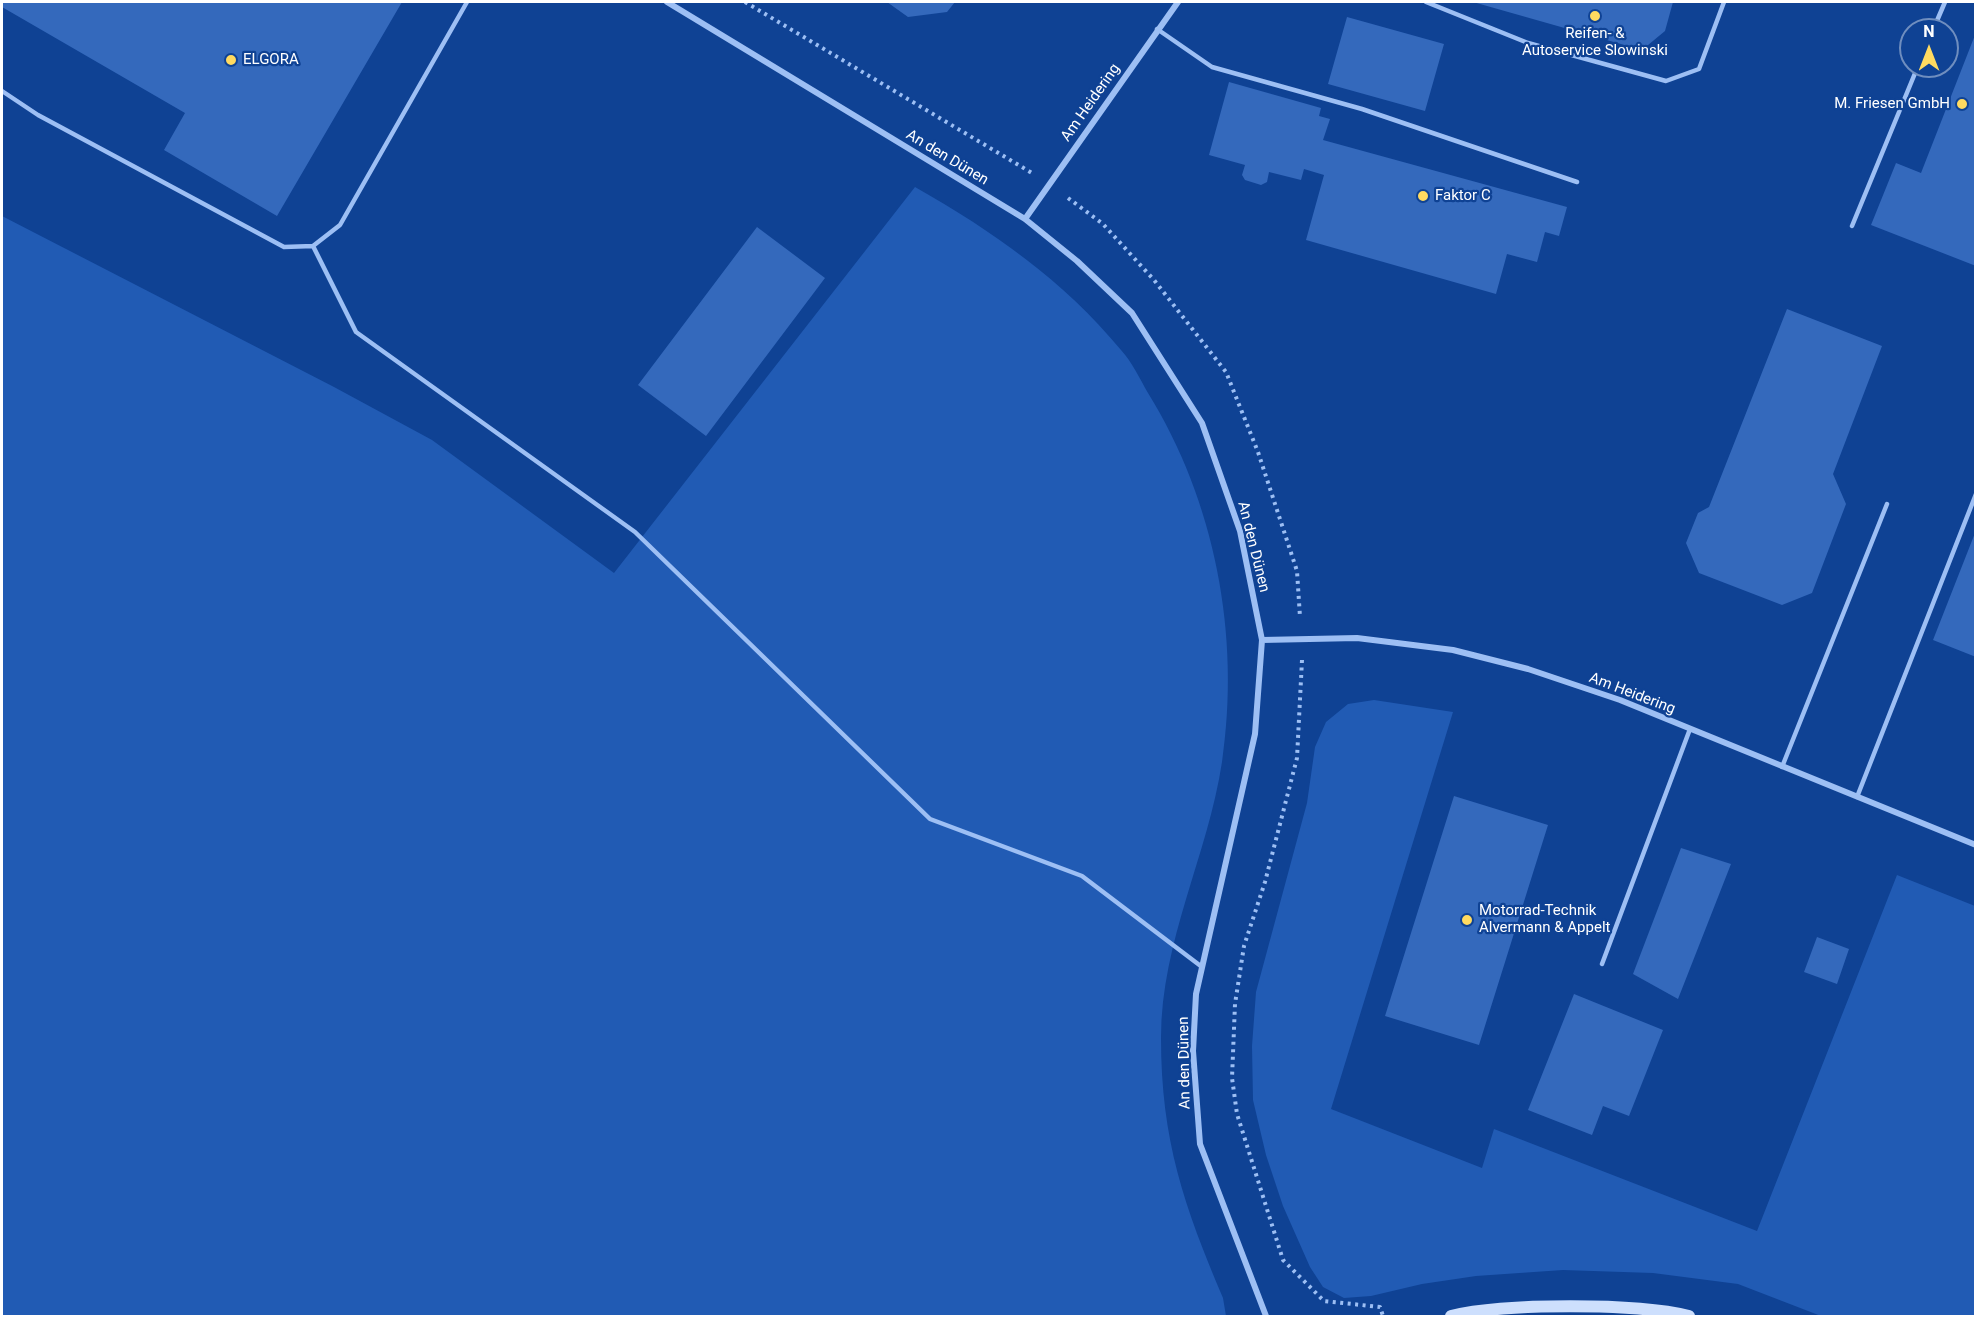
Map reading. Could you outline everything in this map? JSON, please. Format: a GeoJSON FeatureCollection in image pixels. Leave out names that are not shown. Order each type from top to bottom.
{"type":"FeatureCollection","features":[{"type":"Feature","properties":{"kind":"street","name":"An den Dünen"},"geometry":{"type":"LineString","coordinates":[[667,2],[1025,219],[1077,261],[1132,313],[1202,423],[1240,531],[1262,640],[1255,734],[1196,994],[1193,1052],[1200,1144],[1266,1317]]}},
{"type":"Feature","properties":{"kind":"street","name":"Am Heidering"},"geometry":{"type":"LineString","coordinates":[[1025,219],[1178,2]]}},
{"type":"Feature","properties":{"kind":"street","name":"Am Heidering"},"geometry":{"type":"LineString","coordinates":[[1262,640],[1357,638],[1453,650],[1538,672],[1620,700],[1976,845]]}},
{"type":"Feature","properties":{"kind":"street"},"geometry":{"type":"LineString","coordinates":[[1451,1317],[1509,1310],[1567,1308],[1668,1311],[1689,1317]]}},
{"type":"Feature","properties":{"kind":"lane"},"geometry":{"type":"LineString","coordinates":[[2,91],[38,114],[284,247],[313,246],[340,225],[467,2]]}},
{"type":"Feature","properties":{"kind":"lane"},"geometry":{"type":"LineString","coordinates":[[1426,2],[1528,43],[1666,81],[1699,69],[1724,2]]}},
{"type":"Feature","properties":{"kind":"lane"},"geometry":{"type":"LineString","coordinates":[[1938,18],[1945,2]]}},
{"type":"Feature","properties":{"kind":"lane"},"geometry":{"type":"LineString","coordinates":[[1157,29],[1212,67],[1362,110],[1577,182]]}},
{"type":"Feature","properties":{"kind":"lane"},"geometry":{"type":"LineString","coordinates":[[1852,226],[1913,78]]}},
{"type":"Feature","properties":{"kind":"lane"},"geometry":{"type":"LineString","coordinates":[[313,246],[356,332],[635,532],[930,819],[1082,876],[1202,968]]}},
{"type":"Feature","properties":{"kind":"lane"},"geometry":{"type":"LineString","coordinates":[[1857,797],[1976,494]]}},
{"type":"Feature","properties":{"kind":"lane"},"geometry":{"type":"LineString","coordinates":[[1782,767],[1887,504]]}},
{"type":"Feature","properties":{"kind":"lane"},"geometry":{"type":"LineString","coordinates":[[1602,964],[1690,729]]}},
{"type":"Feature","properties":{"kind":"path"},"geometry":{"type":"LineString","coordinates":[[745,2],[1049,184],[1102,224],[1154,280],[1226,372],[1258,452],[1297,571],[1302,639],[1297,758],[1265,882],[1244,946],[1235,1004],[1232,1078],[1237,1114],[1283,1260],[1324,1301],[1380,1306],[1383,1317]]}},
{"type":"Feature","properties":{"kind":"shaded area"},"geometry":{"type":"Polygon","coordinates":[[[915,187],[1026,259],[1075,301],[1121,350],[1136,371],[1171,435],[1190,478],[1206,524],[1225,618],[1228,666],[1227,714],[1222,762],[1215,797],[1169,967],[1163,1002],[1161,1038],[1165,1109],[1177,1172],[1197,1233],[1223,1298],[1226,1316],[2,1316],[2,216],[432,440],[614,573],[915,187]]]}},
{"type":"Feature","properties":{"kind":"shaded area"},"geometry":{"type":"Polygon","coordinates":[[[1374,700],[1453,712],[1331,1109],[1482,1168],[1494,1129],[1757,1231],[1897,875],[1975,906],[1975,1316],[1821,1316],[1738,1284],[1653,1273],[1563,1270],[1476,1276],[1422,1284],[1371,1296],[1344,1298],[1323,1287],[1310,1267],[1283,1206],[1266,1155],[1253,1100],[1252,1046],[1256,992],[1307,803],[1315,747],[1326,722],[1348,704],[1374,700]]]}},
{"type":"Feature","properties":{"kind":"building","name":"ELGORA"},"geometry":{"type":"Polygon","coordinates":[[[2,2],[402,2],[277,216],[164,150],[185,113],[2,7],[2,2]]]}},
{"type":"Feature","properties":{"kind":"building"},"geometry":{"type":"Polygon","coordinates":[[[887,2],[955,2],[947,12],[908,17],[887,2]]]}},
{"type":"Feature","properties":{"kind":"building","name":"Reifen- & Autoservice Slowinski"},"geometry":{"type":"Polygon","coordinates":[[[1473,2],[1673,2],[1665,31],[1642,50],[1473,2]]]}},
{"type":"Feature","properties":{"kind":"building"},"geometry":{"type":"Polygon","coordinates":[[[1347,17],[1444,44],[1425,111],[1328,84],[1347,17]]]}},
{"type":"Feature","properties":{"kind":"building"},"geometry":{"type":"Polygon","coordinates":[[[1976,35],[1976,266],[1871,225],[1896,163],[1921,173],[1976,35]]]}},
{"type":"Feature","properties":{"kind":"building","name":"Faktor C"},"geometry":{"type":"Polygon","coordinates":[[[1229,82],[1321,108],[1319,116],[1330,119],[1323,140],[1567,207],[1559,236],[1545,232],[1537,262],[1507,254],[1496,294],[1306,240],[1324,175],[1304,169],[1301,180],[1269,172],[1267,182],[1261,185],[1245,180],[1242,175],[1245,165],[1209,155],[1229,82]]]}},
{"type":"Feature","properties":{"kind":"building"},"geometry":{"type":"Polygon","coordinates":[[[757,227],[825,278],[706,436],[638,385],[757,227]]]}},
{"type":"Feature","properties":{"kind":"building"},"geometry":{"type":"Polygon","coordinates":[[[1787,309],[1882,346],[1833,474],[1846,504],[1812,593],[1782,605],[1699,573],[1686,543],[1698,513],[1709,507],[1787,309]]]}},
{"type":"Feature","properties":{"kind":"building"},"geometry":{"type":"Polygon","coordinates":[[[1976,533],[1976,657],[1933,640],[1976,533]]]}},
{"type":"Feature","properties":{"kind":"building","name":"Motorrad-Technik Alvermann & Appelt"},"geometry":{"type":"Polygon","coordinates":[[[1454,796],[1548,825],[1479,1045],[1385,1016],[1454,796]]]}},
{"type":"Feature","properties":{"kind":"building"},"geometry":{"type":"Polygon","coordinates":[[[1681,848],[1731,864],[1678,999],[1633,974],[1681,848]]]}},
{"type":"Feature","properties":{"kind":"building"},"geometry":{"type":"Polygon","coordinates":[[[1817,937],[1849,949],[1837,984],[1804,972],[1817,937]]]}},
{"type":"Feature","properties":{"kind":"building"},"geometry":{"type":"Polygon","coordinates":[[[1574,994],[1663,1030],[1629,1116],[1603,1106],[1592,1135],[1528,1110],[1574,994]]]}},
{"type":"Feature","properties":{"kind":"place","name":"Reifen- & Autoservice Slowinski"},"geometry":{"type":"Point","coordinates":[1595,16]}},
{"type":"Feature","properties":{"kind":"place","name":"ELGORA"},"geometry":{"type":"Point","coordinates":[231,60]}},
{"type":"Feature","properties":{"kind":"place","name":"M. Friesen GmbH"},"geometry":{"type":"Point","coordinates":[1962,104]}},
{"type":"Feature","properties":{"kind":"place","name":"Faktor C"},"geometry":{"type":"Point","coordinates":[1423,196]}},
{"type":"Feature","properties":{"kind":"place","name":"Motorrad-Technik Alvermann & Appelt"},"geometry":{"type":"Point","coordinates":[1467,920]}}]}
